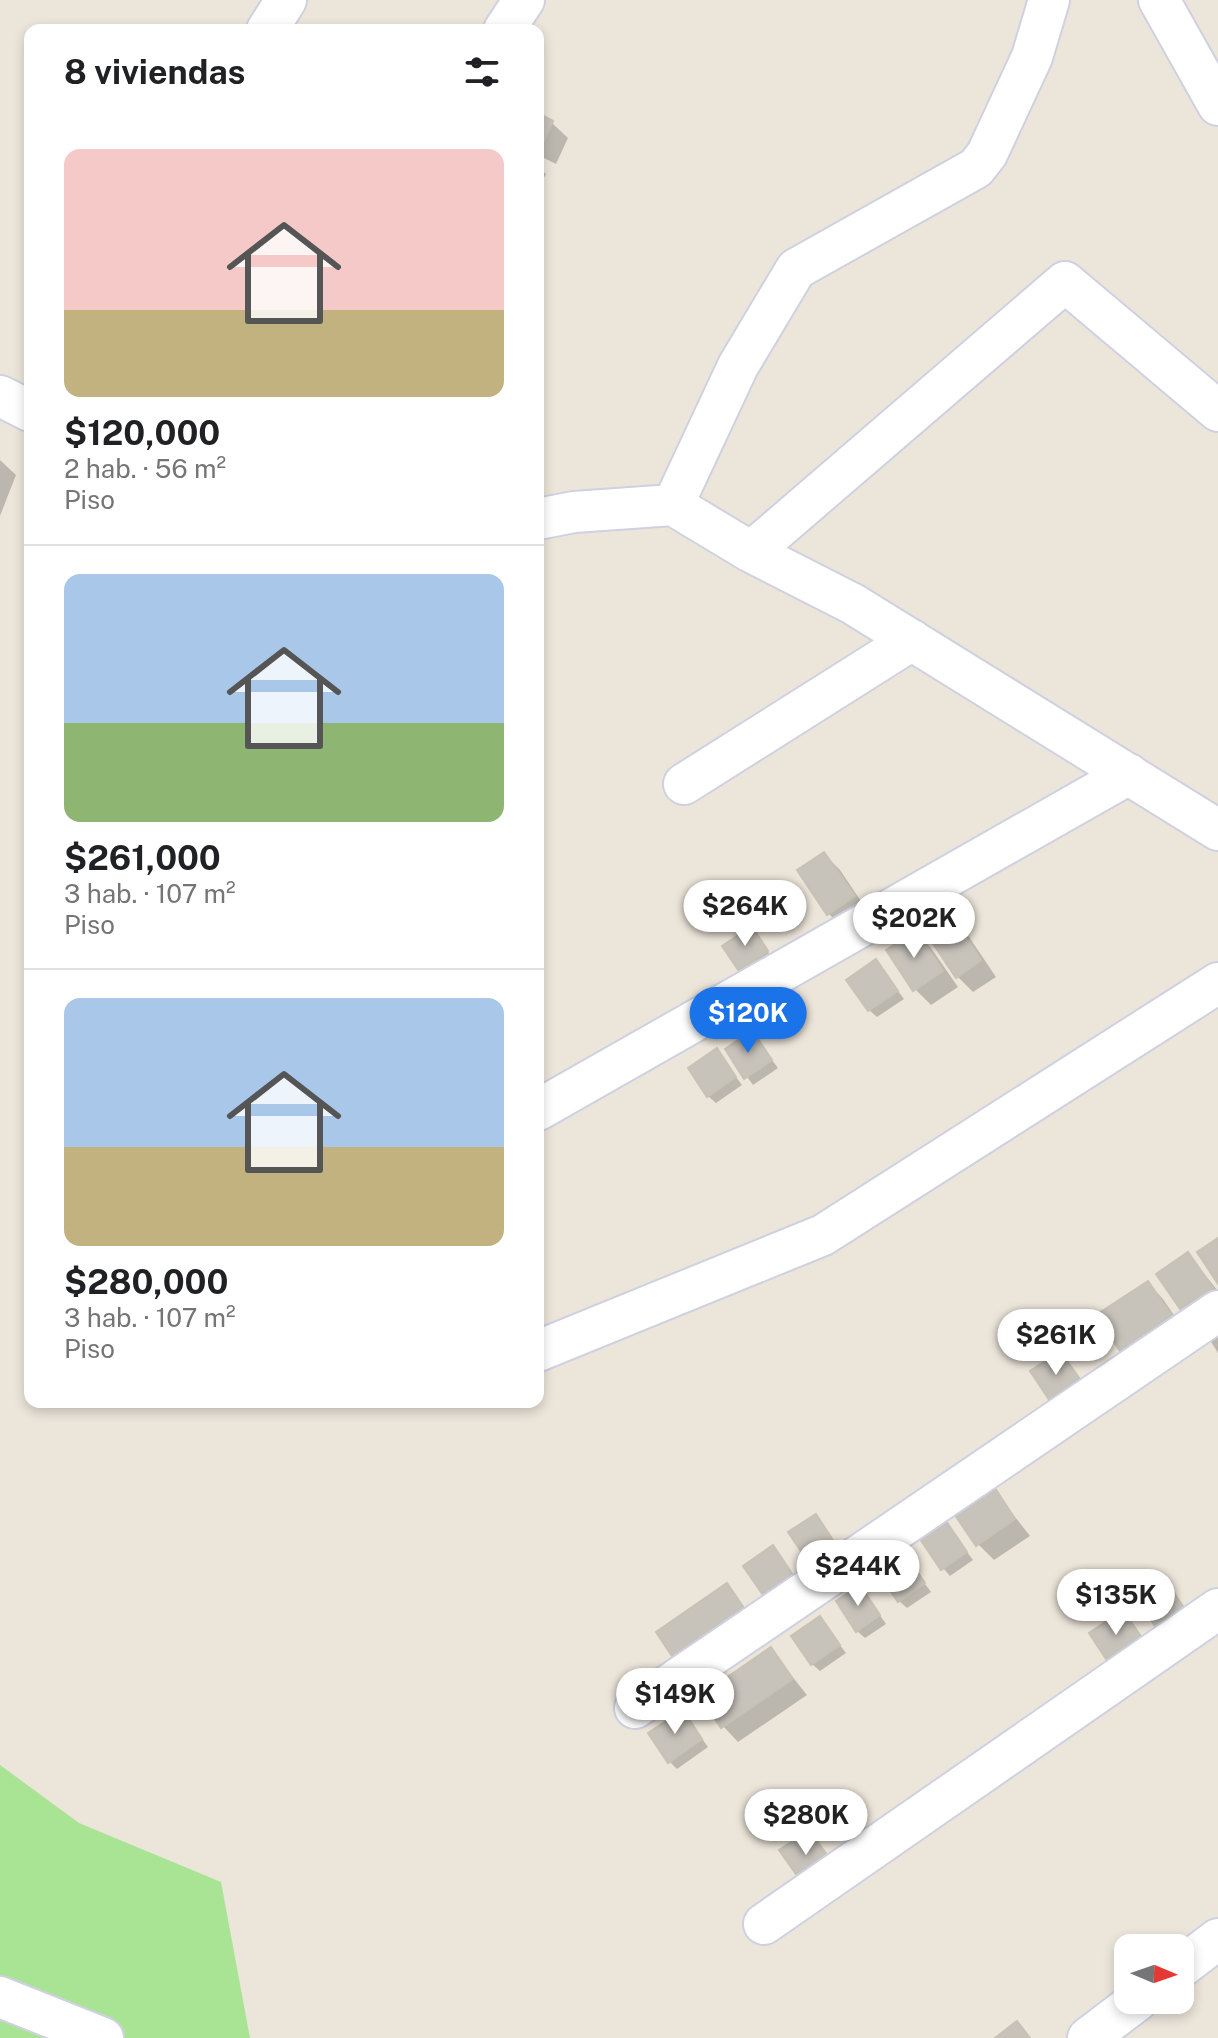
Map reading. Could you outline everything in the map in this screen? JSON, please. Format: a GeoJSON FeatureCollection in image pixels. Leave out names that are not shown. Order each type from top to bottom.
{"type":"FeatureCollection","features":[{"type":"Feature","properties":{"kind":"street"},"geometry":{"type":"LineString","coordinates":[[271,24],[286,0]]}},
{"type":"Feature","properties":{"kind":"street"},"geometry":{"type":"LineString","coordinates":[[508,24],[524,0]]}},
{"type":"Feature","properties":{"kind":"street"},"geometry":{"type":"LineString","coordinates":[[673,505],[738,366],[796,269],[976,168],[987,154],[1032,57],[1049,0]]}},
{"type":"Feature","properties":{"kind":"street"},"geometry":{"type":"LineString","coordinates":[[1159,0],[1218,105]]}},
{"type":"Feature","properties":{"kind":"street"},"geometry":{"type":"LineString","coordinates":[[751,552],[1065,282],[1218,411]]}},
{"type":"Feature","properties":{"kind":"street"},"geometry":{"type":"LineString","coordinates":[[0,396],[24,408]]}},
{"type":"Feature","properties":{"kind":"street"},"geometry":{"type":"LineString","coordinates":[[544,518],[574,512],[673,505],[751,552],[853,604],[1218,830]]}},
{"type":"Feature","properties":{"kind":"street"},"geometry":{"type":"LineString","coordinates":[[684,784],[912,640]]}},
{"type":"Feature","properties":{"kind":"street"},"geometry":{"type":"LineString","coordinates":[[544,1107],[1129,774]]}},
{"type":"Feature","properties":{"kind":"street"},"geometry":{"type":"LineString","coordinates":[[544,1349],[823,1235],[1218,983]]}},
{"type":"Feature","properties":{"kind":"street"},"geometry":{"type":"LineString","coordinates":[[635,1708],[1218,1311]]}},
{"type":"Feature","properties":{"kind":"street"},"geometry":{"type":"LineString","coordinates":[[764,1924],[1218,1609]]}},
{"type":"Feature","properties":{"kind":"street"},"geometry":{"type":"LineString","coordinates":[[1194,1957],[1218,1939]]}},
{"type":"Feature","properties":{"kind":"street"},"geometry":{"type":"LineString","coordinates":[[0,1997],[103,2038]]}},
{"type":"Feature","properties":{"kind":"street"},"geometry":{"type":"LineString","coordinates":[[1088,2038],[1120,2014]]}},
{"type":"Feature","properties":{"kind":"green space"},"geometry":{"type":"Polygon","coordinates":[[[0,1765],[79,1823],[221,1882],[250,2038],[0,2038],[0,1765]]]}},
{"type":"Feature","properties":{"kind":"building"},"geometry":{"type":"Polygon","coordinates":[[[544,116],[553,121],[544,140],[544,116]]]}},
{"type":"Feature","properties":{"kind":"building"},"geometry":{"type":"Polygon","coordinates":[[[824,852],[855,896],[827,915],[797,870],[824,852]]]}},
{"type":"Feature","properties":{"kind":"building"},"geometry":{"type":"Polygon","coordinates":[[[951,915],[981,960],[956,978],[926,933],[951,915]]]}},
{"type":"Feature","properties":{"kind":"building"},"geometry":{"type":"Polygon","coordinates":[[[752,926],[768,951],[739,971],[722,946],[752,926]]]}},
{"type":"Feature","properties":{"kind":"building"},"geometry":{"type":"Polygon","coordinates":[[[916,930],[943,971],[913,991],[886,950],[916,930]]]}},
{"type":"Feature","properties":{"kind":"building"},"geometry":{"type":"Polygon","coordinates":[[[876,959],[898,991],[868,1011],[846,980],[876,959]]]}},
{"type":"Feature","properties":{"kind":"building"},"geometry":{"type":"Polygon","coordinates":[[[752,1030],[772,1060],[744,1079],[725,1049],[752,1030]]]}},
{"type":"Feature","properties":{"kind":"building"},"geometry":{"type":"Polygon","coordinates":[[[717,1048],[736,1077],[707,1097],[688,1068],[717,1048]]]}},
{"type":"Feature","properties":{"kind":"building"},"geometry":{"type":"Polygon","coordinates":[[[1218,1238],[1218,1284],[1197,1252],[1218,1238]]]}},
{"type":"Feature","properties":{"kind":"building"},"geometry":{"type":"Polygon","coordinates":[[[1188,1252],[1213,1288],[1180,1309],[1156,1274],[1188,1252]]]}},
{"type":"Feature","properties":{"kind":"building"},"geometry":{"type":"Polygon","coordinates":[[[1148,1281],[1172,1316],[1120,1351],[1096,1315],[1148,1281]]]}},
{"type":"Feature","properties":{"kind":"building"},"geometry":{"type":"Polygon","coordinates":[[[1060,1351],[1082,1382],[1052,1404],[1030,1371],[1060,1351]]]}},
{"type":"Feature","properties":{"kind":"building"},"geometry":{"type":"Polygon","coordinates":[[[995,1488],[1015,1519],[976,1546],[955,1515],[995,1488]]]}},
{"type":"Feature","properties":{"kind":"building"},"geometry":{"type":"Polygon","coordinates":[[[816,1514],[840,1551],[813,1569],[788,1532],[816,1514]]]}},
{"type":"Feature","properties":{"kind":"building"},"geometry":{"type":"Polygon","coordinates":[[[946,1521],[967,1552],[941,1570],[920,1539],[946,1521]]]}},
{"type":"Feature","properties":{"kind":"building"},"geometry":{"type":"Polygon","coordinates":[[[773,1545],[795,1578],[765,1598],[743,1566],[773,1545]]]}},
{"type":"Feature","properties":{"kind":"building"},"geometry":{"type":"Polygon","coordinates":[[[903,1551],[925,1583],[898,1602],[876,1570],[903,1551]]]}},
{"type":"Feature","properties":{"kind":"building"},"geometry":{"type":"Polygon","coordinates":[[[1165,1579],[1186,1611],[1158,1631],[1137,1598],[1165,1579]]]}},
{"type":"Feature","properties":{"kind":"building"},"geometry":{"type":"Polygon","coordinates":[[[727,1583],[748,1614],[676,1662],[656,1632],[727,1583]]]}},
{"type":"Feature","properties":{"kind":"building"},"geometry":{"type":"Polygon","coordinates":[[[860,1585],[880,1615],[856,1632],[836,1601],[860,1585]]]}},
{"type":"Feature","properties":{"kind":"building"},"geometry":{"type":"Polygon","coordinates":[[[1123,1610],[1144,1641],[1110,1665],[1089,1633],[1123,1610]]]}},
{"type":"Feature","properties":{"kind":"building"},"geometry":{"type":"Polygon","coordinates":[[[820,1616],[840,1645],[811,1665],[791,1636],[820,1616]]]}},
{"type":"Feature","properties":{"kind":"building"},"geometry":{"type":"Polygon","coordinates":[[[771,1647],[793,1679],[721,1728],[700,1696],[771,1647]]]}},
{"type":"Feature","properties":{"kind":"building"},"geometry":{"type":"Polygon","coordinates":[[[683,1710],[702,1739],[668,1763],[648,1733],[683,1710]]]}},
{"type":"Feature","properties":{"kind":"building"},"geometry":{"type":"Polygon","coordinates":[[[809,1830],[833,1863],[803,1884],[779,1850],[809,1830]]]}},
{"type":"Feature","properties":{"kind":"building"},"geometry":{"type":"Polygon","coordinates":[[[1017,2021],[1030,2038],[995,2038],[1017,2021]]]}}]}
